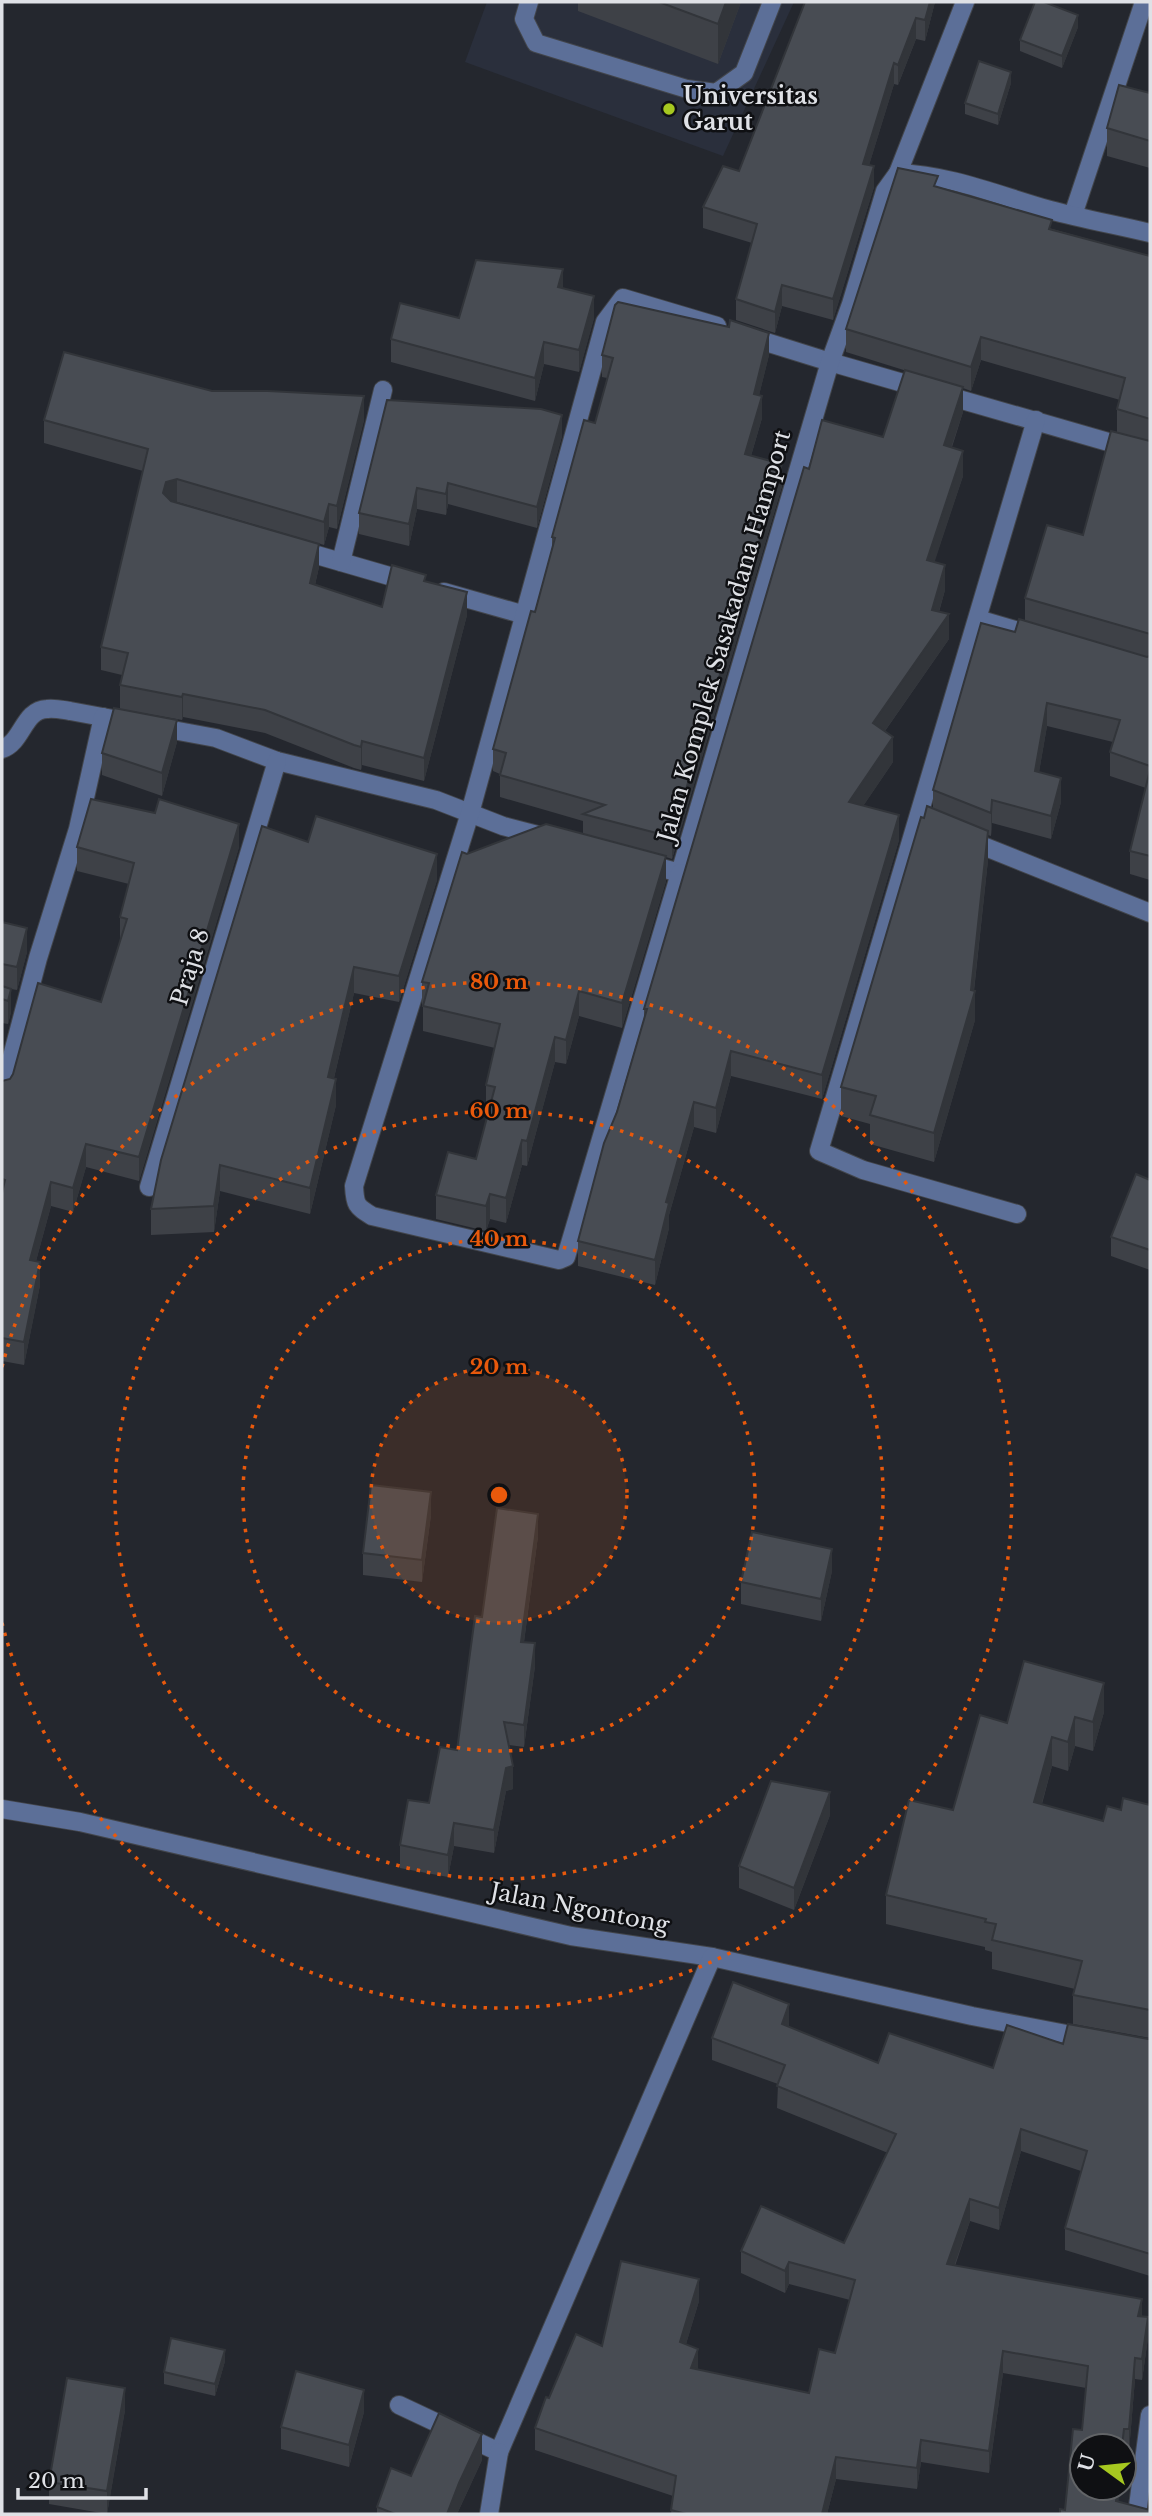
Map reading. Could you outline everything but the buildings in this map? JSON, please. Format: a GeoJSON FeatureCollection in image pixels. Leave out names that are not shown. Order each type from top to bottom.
{"type":"FeatureCollection","features":[{"type":"Feature","properties":{"kind":"street"},"geometry":{"type":"LineString","coordinates":[[529,2],[524,19],[536,43],[687,89],[716,93],[744,73],[772,2]]}},
{"type":"Feature","properties":{"kind":"street","name":"Jalan Komplek Sasakadana Hamport"},"geometry":{"type":"LineString","coordinates":[[629,860],[680,873],[830,362],[885,191],[898,173],[965,2]]}},
{"type":"Feature","properties":{"kind":"street"},"geometry":{"type":"LineString","coordinates":[[1073,215],[1144,2]]}},
{"type":"Feature","properties":{"kind":"street"},"geometry":{"type":"LineString","coordinates":[[898,173],[919,174],[976,187],[1073,215],[1150,233]]}},
{"type":"Feature","properties":{"kind":"street"},"geometry":{"type":"LineString","coordinates":[[680,873],[566,1257],[559,1260],[372,1216],[358,1207],[354,1198],[354,1186],[470,813],[605,322],[622,299],[1150,454]]}},
{"type":"Feature","properties":{"kind":"street"},"geometry":{"type":"LineString","coordinates":[[341,562],[383,390]]}},
{"type":"Feature","properties":{"kind":"street"},"geometry":{"type":"LineString","coordinates":[[1017,1214],[863,1170],[819,1151],[924,822],[978,619],[1036,420]]}},
{"type":"Feature","properties":{"kind":"street"},"geometry":{"type":"LineString","coordinates":[[277,543],[525,615]]}},
{"type":"Feature","properties":{"kind":"street"},"geometry":{"type":"LineString","coordinates":[[978,619],[1057,642]]}},
{"type":"Feature","properties":{"kind":"street"},"geometry":{"type":"LineString","coordinates":[[2,749],[17,738],[34,713],[46,708],[103,717],[216,738],[277,761],[356,783],[436,800],[503,826],[566,843]]}},
{"type":"Feature","properties":{"kind":"street"},"geometry":{"type":"LineString","coordinates":[[2,1094],[20,1003],[78,829],[103,717]]}},
{"type":"Feature","properties":{"kind":"street","name":"Praja 8"},"geometry":{"type":"LineString","coordinates":[[149,1187],[277,761]]}},
{"type":"Feature","properties":{"kind":"street"},"geometry":{"type":"LineString","coordinates":[[956,835],[1150,913]]}},
{"type":"Feature","properties":{"kind":"street","name":"Jalan Ngontong"},"geometry":{"type":"LineString","coordinates":[[2,1809],[80,1822],[571,1936],[712,1957],[972,2016],[1109,2042]]}},
{"type":"Feature","properties":{"kind":"street"},"geometry":{"type":"LineString","coordinates":[[489,2514],[499,2452],[712,1957]]}},
{"type":"Feature","properties":{"kind":"street"},"geometry":{"type":"LineString","coordinates":[[399,2405],[499,2452]]}},
{"type":"Feature","properties":{"kind":"street"},"geometry":{"type":"LineString","coordinates":[[1137,2514],[1145,2486],[1150,2416]]}},
{"type":"Feature","properties":{"kind":"shaded area","name":"Universitas Garut"},"geometry":{"type":"Polygon","coordinates":[[[487,2],[794,2],[723,156],[465,62],[487,2]]]}},
{"type":"Feature","properties":{"kind":"place","name":"Universitas Garut"},"geometry":{"type":"Point","coordinates":[669,109]}}]}
